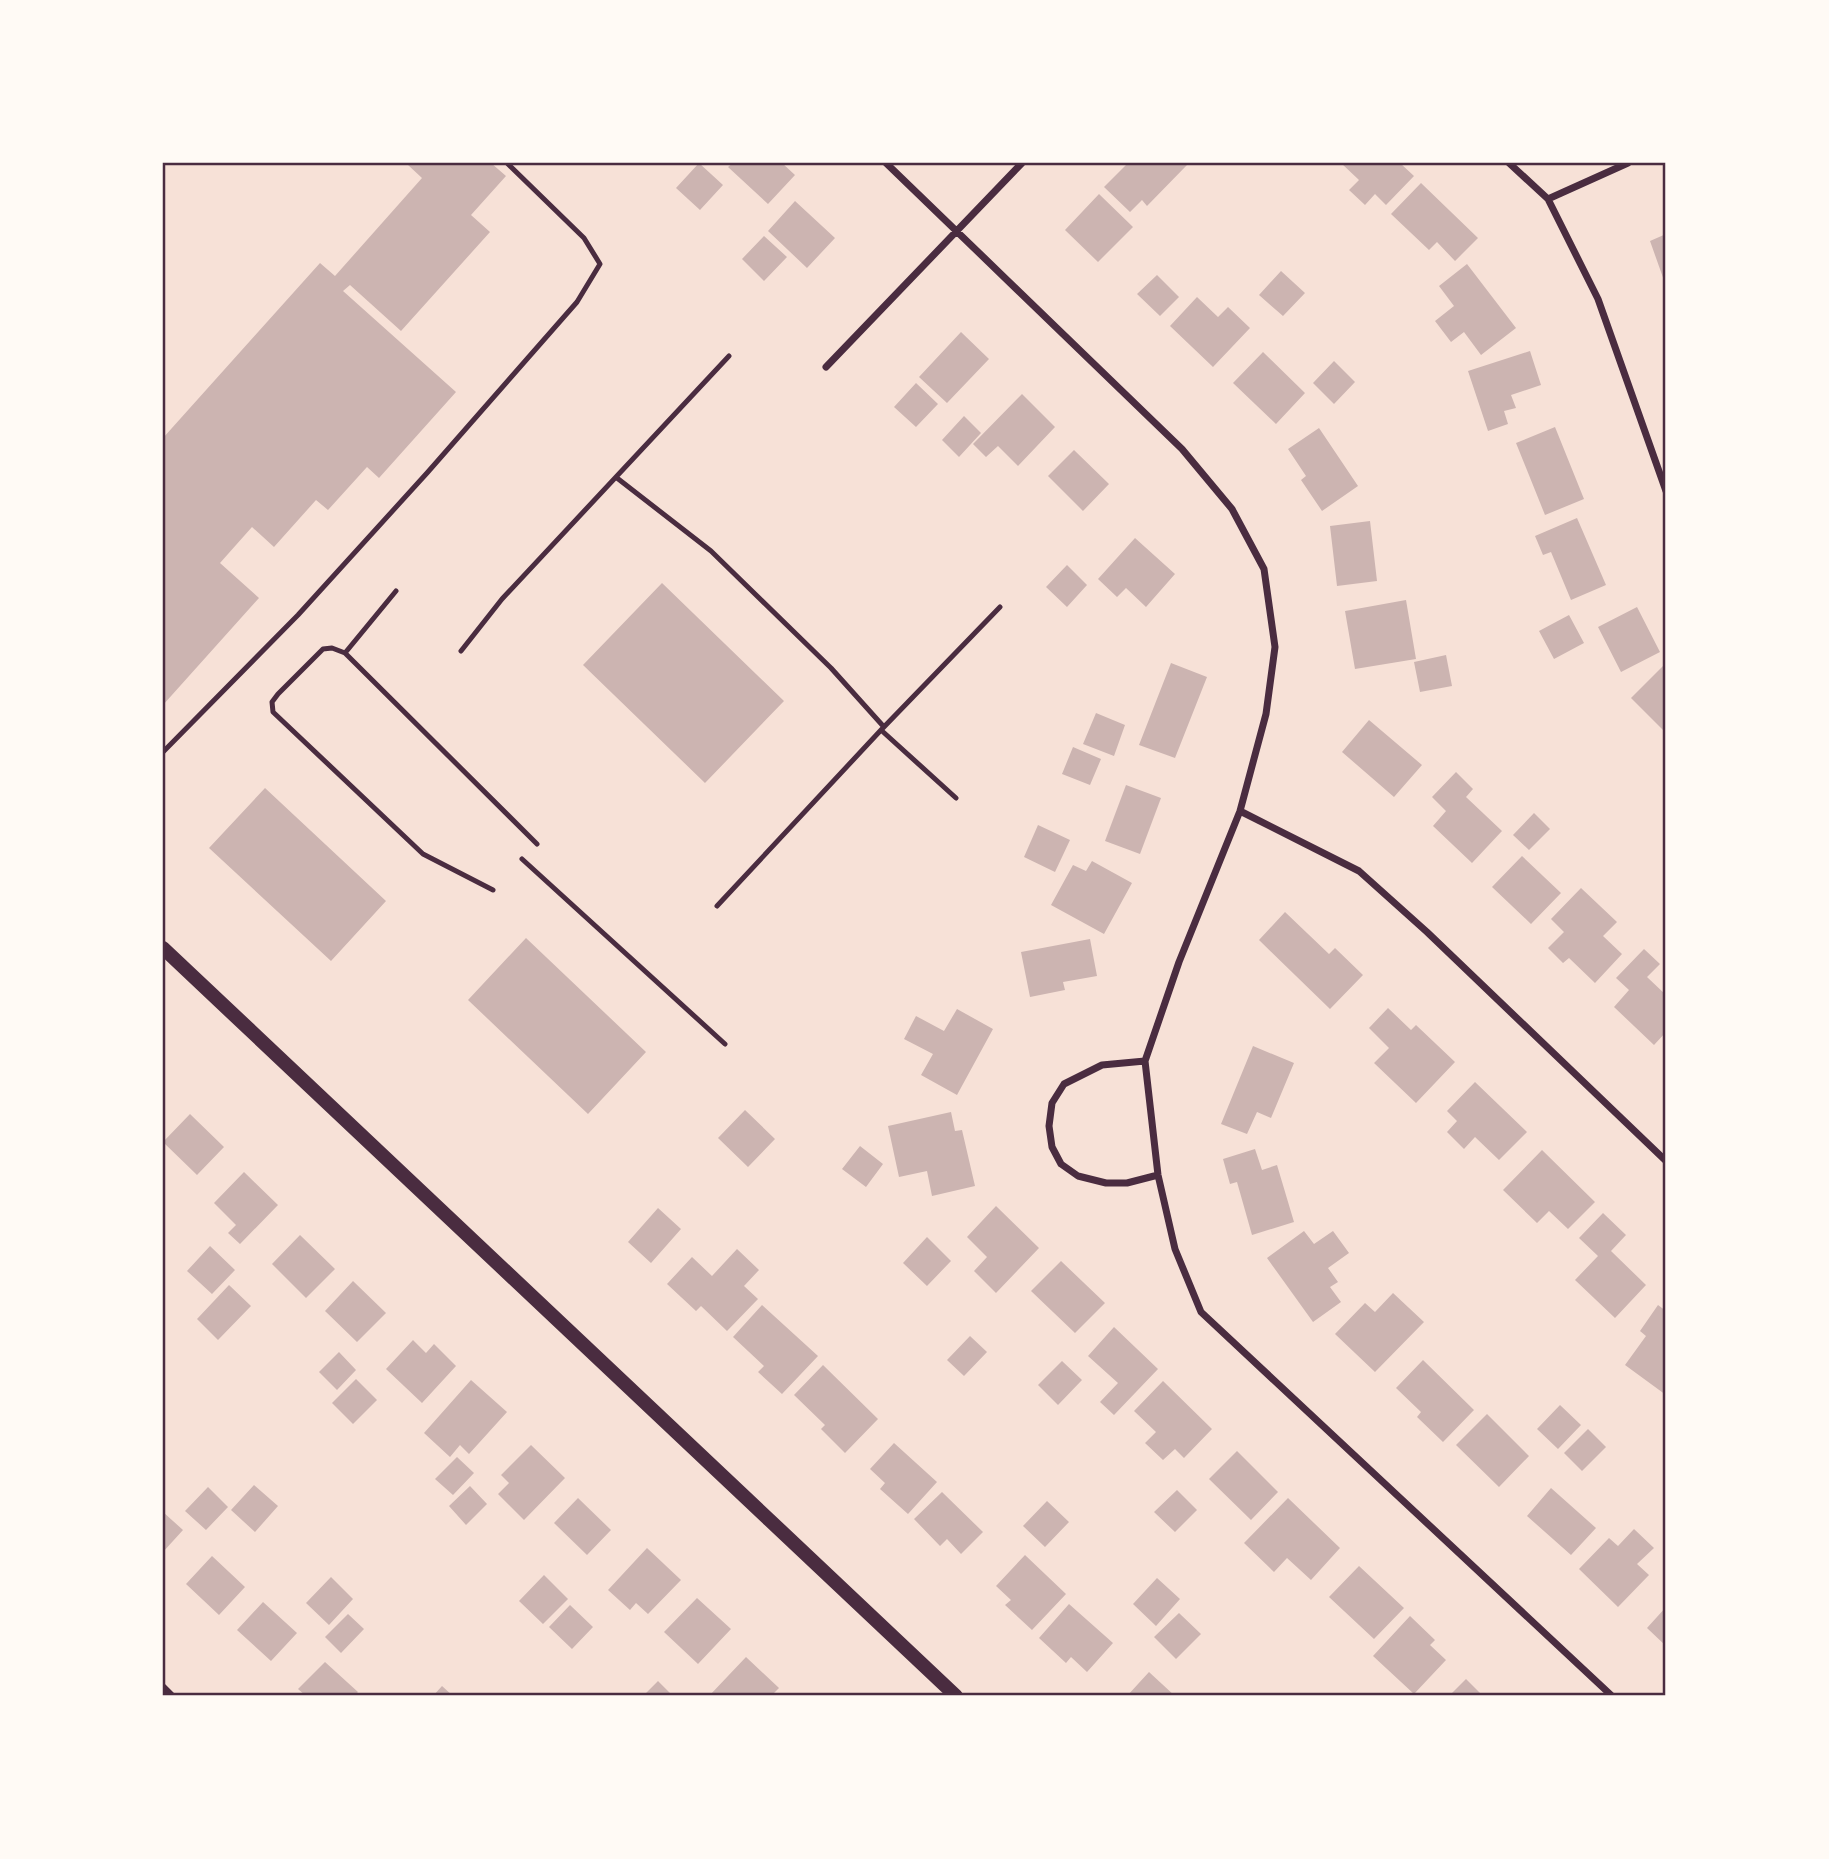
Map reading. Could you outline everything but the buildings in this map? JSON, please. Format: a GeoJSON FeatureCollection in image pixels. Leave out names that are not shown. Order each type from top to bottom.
{"type":"FeatureCollection","features":[{"type":"Feature","properties":{"kind":"main road"},"geometry":{"type":"LineString","coordinates":[[163,948],[956,1696]]}},
{"type":"Feature","properties":{"kind":"street"},"geometry":{"type":"LineString","coordinates":[[886,163],[1182,449],[1232,509],[1264,569],[1275,647],[1266,714],[1240,811],[1179,962],[1145,1061],[1158,1175],[1175,1249],[1200,1312],[1612,1696]]}},
{"type":"Feature","properties":{"kind":"street"},"geometry":{"type":"LineString","coordinates":[[826,367],[1021,163]]}},
{"type":"Feature","properties":{"kind":"street"},"geometry":{"type":"LineString","coordinates":[[1509,163],[1548,199],[1598,299],[1666,491]]}},
{"type":"Feature","properties":{"kind":"street"},"geometry":{"type":"LineString","coordinates":[[1548,199],[1628,163]]}},
{"type":"Feature","properties":{"kind":"street"},"geometry":{"type":"LineString","coordinates":[[1240,811],[1359,871],[1427,932],[1666,1161]]}},
{"type":"Feature","properties":{"kind":"street"},"geometry":{"type":"LineString","coordinates":[[1145,1061],[1102,1065],[1064,1084],[1052,1103],[1049,1126],[1052,1147],[1061,1164],[1078,1176],[1106,1183],[1127,1183],[1158,1175]]}},
{"type":"Feature","properties":{"kind":"street"},"geometry":{"type":"LineString","coordinates":[[163,1687],[172,1696]]}},
{"type":"Feature","properties":{"kind":"lane"},"geometry":{"type":"LineString","coordinates":[[163,752],[298,615],[578,302],[600,264],[584,238],[507,163]]}},
{"type":"Feature","properties":{"kind":"lane"},"geometry":{"type":"LineString","coordinates":[[461,651],[502,599],[729,356]]}},
{"type":"Feature","properties":{"kind":"lane"},"geometry":{"type":"LineString","coordinates":[[617,478],[710,551],[831,668],[883,729],[956,799]]}},
{"type":"Feature","properties":{"kind":"lane"},"geometry":{"type":"LineString","coordinates":[[345,653],[396,591]]}},
{"type":"Feature","properties":{"kind":"lane"},"geometry":{"type":"LineString","coordinates":[[717,906],[1000,607]]}},
{"type":"Feature","properties":{"kind":"lane"},"geometry":{"type":"LineString","coordinates":[[493,890],[424,854],[273,712],[272,702],[278,694],[323,649],[332,648],[345,653],[537,844]]}},
{"type":"Feature","properties":{"kind":"lane"},"geometry":{"type":"LineString","coordinates":[[522,859],[725,1044]]}}]}
